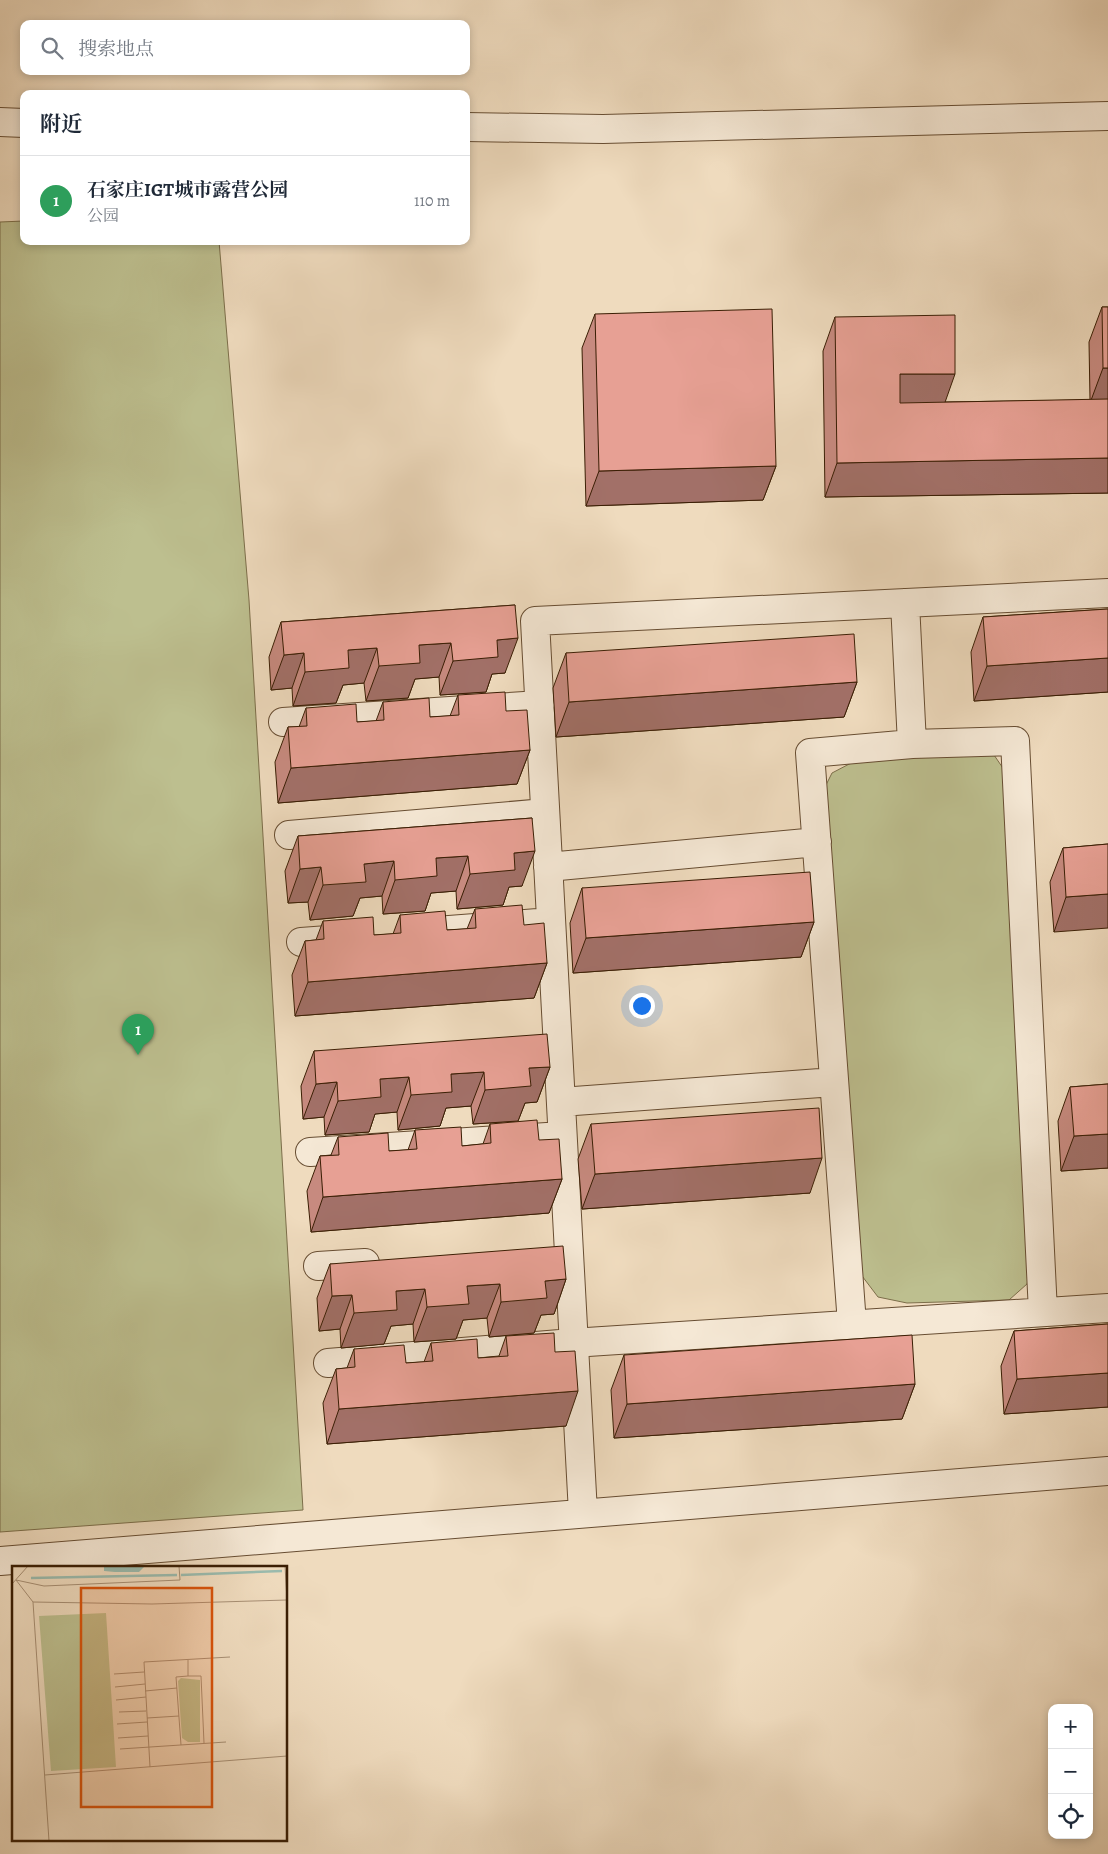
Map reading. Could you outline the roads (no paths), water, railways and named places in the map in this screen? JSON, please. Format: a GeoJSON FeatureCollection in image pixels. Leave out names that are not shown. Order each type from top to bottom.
{"type":"FeatureCollection","features":[{"type":"Feature","properties":{"kind":"street"},"geometry":{"type":"LineString","coordinates":[[470,128],[603,129],[1108,116]]}},
{"type":"Feature","properties":{"kind":"street"},"geometry":{"type":"LineString","coordinates":[[0,122],[20,123]]}},
{"type":"Feature","properties":{"kind":"street"},"geometry":{"type":"LineString","coordinates":[[583,1514],[572,1343],[561,1102],[546,1039],[551,922],[535,622],[1108,592]]}},
{"type":"Feature","properties":{"kind":"street"},"geometry":{"type":"LineString","coordinates":[[905,603],[912,744]]}},
{"type":"Feature","properties":{"kind":"street"},"geometry":{"type":"LineString","coordinates":[[283,722],[540,705]]}},
{"type":"Feature","properties":{"kind":"street"},"geometry":{"type":"LineString","coordinates":[[852,1324],[810,753],[912,744],[1015,741],[1044,1312]]}},
{"type":"Feature","properties":{"kind":"street"},"geometry":{"type":"LineString","coordinates":[[289,835],[546,814]]}},
{"type":"Feature","properties":{"kind":"street"},"geometry":{"type":"LineString","coordinates":[[548,867],[817,842]]}},
{"type":"Feature","properties":{"kind":"street"},"geometry":{"type":"LineString","coordinates":[[301,942],[551,922]]}},
{"type":"Feature","properties":{"kind":"street"},"geometry":{"type":"LineString","coordinates":[[561,1102],[834,1082]]}},
{"type":"Feature","properties":{"kind":"street"},"geometry":{"type":"LineString","coordinates":[[310,1152],[562,1136]]}},
{"type":"Feature","properties":{"kind":"street"},"geometry":{"type":"LineString","coordinates":[[540,1252],[569,1251]]}},
{"type":"Feature","properties":{"kind":"street"},"geometry":{"type":"LineString","coordinates":[[318,1266],[386,1262]]}},
{"type":"Feature","properties":{"kind":"street"},"geometry":{"type":"LineString","coordinates":[[328,1364],[572,1343],[1108,1308]]}},
{"type":"Feature","properties":{"kind":"street"},"geometry":{"type":"LineString","coordinates":[[0,1561],[1108,1471]]}},
{"type":"Feature","properties":{"kind":"place","name":"石家庄IGT城市露营公园"},"geometry":{"type":"Point","coordinates":[138,1055]}}]}
